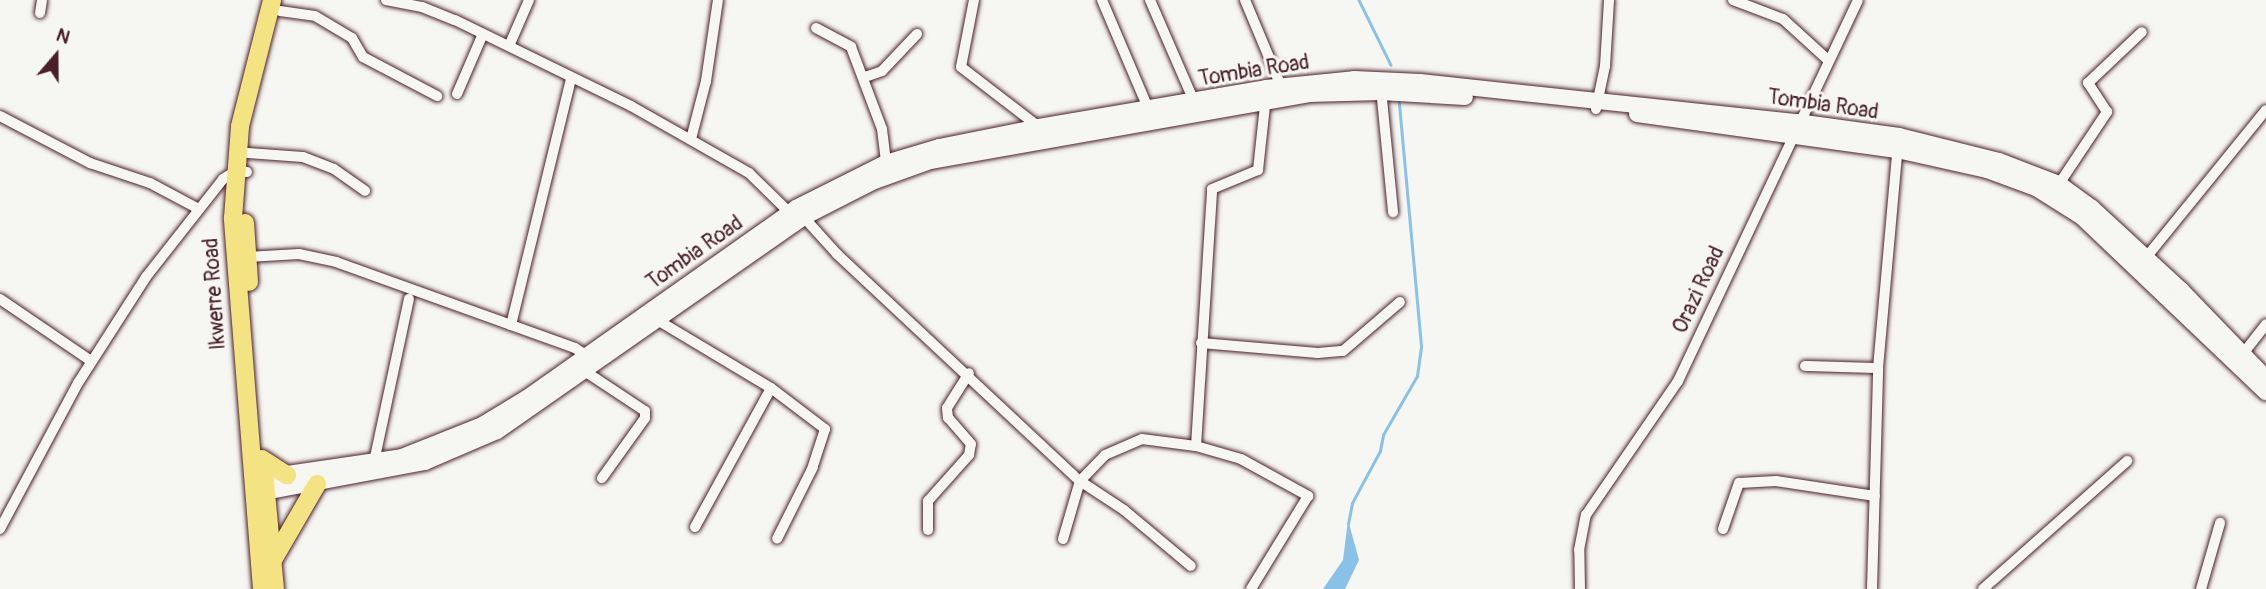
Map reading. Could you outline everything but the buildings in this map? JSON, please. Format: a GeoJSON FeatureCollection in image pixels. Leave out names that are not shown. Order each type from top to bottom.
{"type":"FeatureCollection","features":[{"type":"Feature","properties":{"kind":"main road","name":"Ikwerre Road"},"geometry":{"type":"LineString","coordinates":[[275,589],[273,561],[259,485],[262,459],[241,172],[248,153],[278,4]]}},
{"type":"Feature","properties":{"kind":"main road","name":"Ikwerre Road"},"geometry":{"type":"LineString","coordinates":[[262,589],[259,485],[234,248],[244,104],[278,4]]}},
{"type":"Feature","properties":{"kind":"main road","name":"Tombia Road"},"geometry":{"type":"LineString","coordinates":[[259,485],[317,484],[450,454],[497,431],[586,363],[796,213],[886,163],[939,147],[1148,108],[1271,91],[1381,85],[1597,104],[1795,128],[1999,161],[2059,184],[2266,379]]}},
{"type":"Feature","properties":{"kind":"main road","name":"Tombia Road"},"geometry":{"type":"LineString","coordinates":[[796,213],[930,161],[1271,91]]}},
{"type":"Feature","properties":{"kind":"main road","name":"Tombia Road"},"geometry":{"type":"LineString","coordinates":[[1898,143],[2036,188],[2082,217],[2142,263],[2266,392]]}},
{"type":"Feature","properties":{"kind":"main road","name":"Tombia Road"},"geometry":{"type":"LineString","coordinates":[[259,485],[287,475],[374,462],[454,439],[506,412],[586,363]]}},
{"type":"Feature","properties":{"kind":"main road"},"geometry":{"type":"LineString","coordinates":[[262,459],[287,475]]}},
{"type":"Feature","properties":{"kind":"main road"},"geometry":{"type":"LineString","coordinates":[[273,561],[317,484]]}},
{"type":"Feature","properties":{"kind":"street"},"geometry":{"type":"LineString","coordinates":[[40,13],[42,0]]}},
{"type":"Feature","properties":{"kind":"street"},"geometry":{"type":"LineString","coordinates":[[386,0],[423,3],[691,139],[750,173],[969,373],[1080,481],[1124,510],[1191,566]]}},
{"type":"Feature","properties":{"kind":"street"},"geometry":{"type":"LineString","coordinates":[[509,46],[529,0]]}},
{"type":"Feature","properties":{"kind":"street"},"geometry":{"type":"LineString","coordinates":[[691,139],[706,81],[718,0]]}},
{"type":"Feature","properties":{"kind":"street"},"geometry":{"type":"LineString","coordinates":[[974,0],[961,67],[1039,127]]}},
{"type":"Feature","properties":{"kind":"street"},"geometry":{"type":"LineString","coordinates":[[1102,0],[1148,108]]}},
{"type":"Feature","properties":{"kind":"street"},"geometry":{"type":"LineString","coordinates":[[1150,0],[1194,101]]}},
{"type":"Feature","properties":{"kind":"street"},"geometry":{"type":"LineString","coordinates":[[1196,446],[1212,189],[1258,170],[1271,91],[1245,0]]}},
{"type":"Feature","properties":{"kind":"street"},"geometry":{"type":"LineString","coordinates":[[1597,104],[1609,0]]}},
{"type":"Feature","properties":{"kind":"street"},"geometry":{"type":"LineString","coordinates":[[1733,0],[1783,19],[1829,61]]}},
{"type":"Feature","properties":{"kind":"street","name":"Orazi Road"},"geometry":{"type":"LineString","coordinates":[[1580,589],[1579,550],[1586,516],[1678,381],[1795,128],[1858,0]]}},
{"type":"Feature","properties":{"kind":"street"},"geometry":{"type":"LineString","coordinates":[[278,4],[315,16],[352,38],[363,57],[437,96]]}},
{"type":"Feature","properties":{"kind":"street"},"geometry":{"type":"LineString","coordinates":[[816,28],[851,47],[865,77],[882,129],[886,163]]}},
{"type":"Feature","properties":{"kind":"street"},"geometry":{"type":"LineString","coordinates":[[2059,184],[2107,112],[2088,83],[2142,32]]}},
{"type":"Feature","properties":{"kind":"street"},"geometry":{"type":"LineString","coordinates":[[457,93],[483,34]]}},
{"type":"Feature","properties":{"kind":"street"},"geometry":{"type":"LineString","coordinates":[[865,77],[882,71],[917,34]]}},
{"type":"Feature","properties":{"kind":"street"},"geometry":{"type":"LineString","coordinates":[[511,325],[571,78]]}},
{"type":"Feature","properties":{"kind":"street"},"geometry":{"type":"LineString","coordinates":[[1381,85],[1393,212]]}},
{"type":"Feature","properties":{"kind":"street"},"geometry":{"type":"LineString","coordinates":[[2142,263],[2266,110]]}},
{"type":"Feature","properties":{"kind":"street"},"geometry":{"type":"LineString","coordinates":[[0,116],[90,163],[150,183],[199,209]]}},
{"type":"Feature","properties":{"kind":"street"},"geometry":{"type":"LineString","coordinates":[[1872,589],[1878,368],[1898,143]]}},
{"type":"Feature","properties":{"kind":"street"},"geometry":{"type":"LineString","coordinates":[[248,153],[303,157],[334,169],[365,191]]}},
{"type":"Feature","properties":{"kind":"street"},"geometry":{"type":"LineString","coordinates":[[0,529],[91,361],[146,277],[223,179],[241,172]]}},
{"type":"Feature","properties":{"kind":"street"},"geometry":{"type":"LineString","coordinates":[[247,257],[319,257],[511,325],[586,363],[645,411],[645,418],[601,478]]}},
{"type":"Feature","properties":{"kind":"street"},"geometry":{"type":"LineString","coordinates":[[0,299],[91,361]]}},
{"type":"Feature","properties":{"kind":"street"},"geometry":{"type":"LineString","coordinates":[[374,462],[409,299]]}},
{"type":"Feature","properties":{"kind":"street"},"geometry":{"type":"LineString","coordinates":[[1201,344],[1318,353],[1343,351],[1400,302]]}},
{"type":"Feature","properties":{"kind":"street"},"geometry":{"type":"LineString","coordinates":[[651,316],[771,388],[825,429],[813,467],[777,538]]}},
{"type":"Feature","properties":{"kind":"street"},"geometry":{"type":"LineString","coordinates":[[2242,355],[2266,324]]}},
{"type":"Feature","properties":{"kind":"street"},"geometry":{"type":"LineString","coordinates":[[1805,366],[1878,368]]}},
{"type":"Feature","properties":{"kind":"street"},"geometry":{"type":"LineString","coordinates":[[928,530],[929,501],[969,454],[971,444],[948,418],[947,408],[969,373]]}},
{"type":"Feature","properties":{"kind":"street"},"geometry":{"type":"LineString","coordinates":[[695,527],[771,388]]}},
{"type":"Feature","properties":{"kind":"street"},"geometry":{"type":"LineString","coordinates":[[1063,539],[1080,481],[1105,455],[1142,439],[1196,446],[1241,459],[1308,496],[1251,589]]}},
{"type":"Feature","properties":{"kind":"street"},"geometry":{"type":"LineString","coordinates":[[1983,589],[2127,461]]}},
{"type":"Feature","properties":{"kind":"street"},"geometry":{"type":"LineString","coordinates":[[1723,529],[1739,483],[1776,481],[1874,496]]}},
{"type":"Feature","properties":{"kind":"street"},"geometry":{"type":"LineString","coordinates":[[2201,589],[2220,523]]}},
{"type":"Feature","properties":{"kind":"water"},"geometry":{"type":"Polygon","coordinates":[[[1348,520],[1359,560],[1345,589],[1323,589],[1343,560],[1348,520]]]}},
{"type":"Feature","properties":{"kind":"waterway"},"geometry":{"type":"LineString","coordinates":[[1359,0],[1391,65]]}},
{"type":"Feature","properties":{"kind":"waterway"},"geometry":{"type":"LineString","coordinates":[[1348,524],[1352,503],[1380,451],[1383,435],[1417,376],[1421,346],[1399,102]]}}]}
